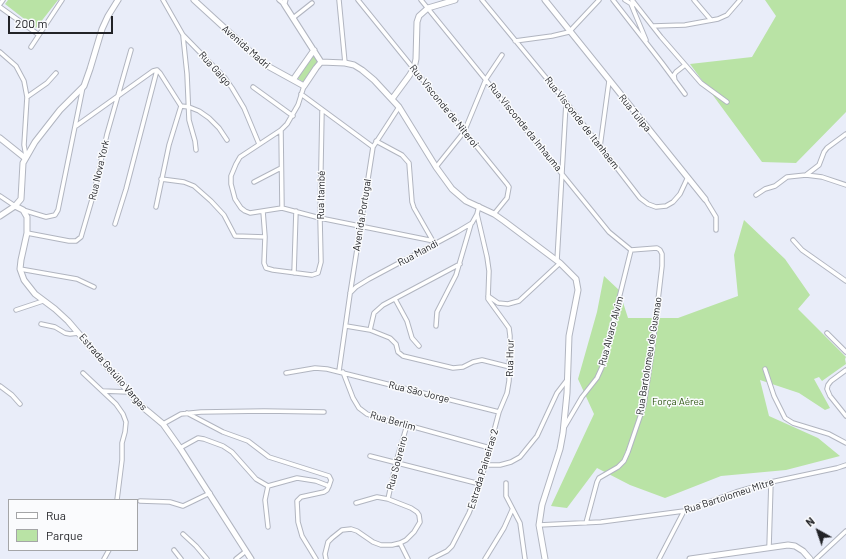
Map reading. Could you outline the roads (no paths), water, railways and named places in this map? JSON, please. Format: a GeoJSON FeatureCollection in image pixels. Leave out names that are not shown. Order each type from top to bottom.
{"type":"FeatureCollection","features":[{"type":"Feature","properties":{"kind":"main road"},"geometry":{"type":"LineString","coordinates":[[0,216],[15,206],[21,199],[22,169],[26,157],[49,124],[84,86],[102,29],[118,0]]}},
{"type":"Feature","properties":{"kind":"main road","name":"Avenida Madri"},"geometry":{"type":"LineString","coordinates":[[194,0],[264,64],[304,86]]}},
{"type":"Feature","properties":{"kind":"main road"},"geometry":{"type":"LineString","coordinates":[[392,99],[414,68],[419,16],[428,8],[455,0]]}},
{"type":"Feature","properties":{"kind":"main road","name":"Rua Tulipa"},"geometry":{"type":"LineString","coordinates":[[545,0],[687,179],[705,199]]}},
{"type":"Feature","properties":{"kind":"main road"},"geometry":{"type":"LineString","coordinates":[[284,2],[321,62]]}},
{"type":"Feature","properties":{"kind":"main road"},"geometry":{"type":"LineString","coordinates":[[293,80],[314,50]]}},
{"type":"Feature","properties":{"kind":"main road"},"geometry":{"type":"LineString","coordinates":[[321,62],[345,62],[362,70],[400,107],[436,167],[452,190],[466,201],[494,214],[559,262],[576,279],[578,286],[569,336],[564,427],[560,449],[545,495],[539,525],[545,559]]}},
{"type":"Feature","properties":{"kind":"main road"},"geometry":{"type":"LineString","coordinates":[[304,86],[321,62]]}},
{"type":"Feature","properties":{"kind":"main road"},"geometry":{"type":"LineString","coordinates":[[0,138],[26,157]]}},
{"type":"Feature","properties":{"kind":"main road"},"geometry":{"type":"LineString","coordinates":[[15,206],[23,210],[27,217],[27,233],[22,252],[20,269]]}},
{"type":"Feature","properties":{"kind":"main road","name":"Estrada Getúlio Vargas"},"geometry":{"type":"LineString","coordinates":[[20,269],[28,286],[43,301],[62,314],[139,404],[163,424],[210,493],[251,559]]}},
{"type":"Feature","properties":{"kind":"main road"},"geometry":{"type":"LineString","coordinates":[[690,559],[769,548],[795,546],[803,551],[809,559]]}},
{"type":"Feature","properties":{"kind":"street"},"geometry":{"type":"LineString","coordinates":[[0,4],[3,0]]}},
{"type":"Feature","properties":{"kind":"street"},"geometry":{"type":"LineString","coordinates":[[31,47],[62,0]]}},
{"type":"Feature","properties":{"kind":"street","name":"Rua Galgo"},"geometry":{"type":"LineString","coordinates":[[163,0],[183,35],[225,78],[232,88],[244,108],[259,144]]}},
{"type":"Feature","properties":{"kind":"street"},"geometry":{"type":"LineString","coordinates":[[279,0],[284,2]]}},
{"type":"Feature","properties":{"kind":"street"},"geometry":{"type":"LineString","coordinates":[[340,0],[345,62]]}},
{"type":"Feature","properties":{"kind":"street","name":"Rua Visconde de Niteroi"},"geometry":{"type":"LineString","coordinates":[[358,0],[509,187],[507,198],[494,214]]}},
{"type":"Feature","properties":{"kind":"street","name":"Rua Visconde da Inhauma"},"geometry":{"type":"LineString","coordinates":[[421,0],[562,172],[609,232],[631,250]]}},
{"type":"Feature","properties":{"kind":"street","name":"Rua Visconde de Itanhaem"},"geometry":{"type":"LineString","coordinates":[[482,0],[566,102],[640,198],[648,204],[656,207],[666,206],[673,202],[680,194],[687,179]]}},
{"type":"Feature","properties":{"kind":"street"},"geometry":{"type":"LineString","coordinates":[[515,41],[569,32],[599,0]]}},
{"type":"Feature","properties":{"kind":"street"},"geometry":{"type":"LineString","coordinates":[[612,0],[685,94]]}},
{"type":"Feature","properties":{"kind":"street"},"geometry":{"type":"LineString","coordinates":[[625,0],[632,2],[638,8],[701,83],[727,102]]}},
{"type":"Feature","properties":{"kind":"street"},"geometry":{"type":"LineString","coordinates":[[694,0],[710,20]]}},
{"type":"Feature","properties":{"kind":"street"},"geometry":{"type":"LineString","coordinates":[[653,26],[685,25],[727,15],[740,0]]}},
{"type":"Feature","properties":{"kind":"street"},"geometry":{"type":"LineString","coordinates":[[632,2],[646,43]]}},
{"type":"Feature","properties":{"kind":"street"},"geometry":{"type":"LineString","coordinates":[[293,18],[312,3]]}},
{"type":"Feature","properties":{"kind":"street"},"geometry":{"type":"LineString","coordinates":[[0,7],[39,34]]}},
{"type":"Feature","properties":{"kind":"street"},"geometry":{"type":"LineString","coordinates":[[183,35],[190,107],[189,120],[196,150]]}},
{"type":"Feature","properties":{"kind":"street","name":"Rua Nova York"},"geometry":{"type":"LineString","coordinates":[[27,233],[69,241],[76,241],[81,236],[93,196],[107,134],[131,50]]}},
{"type":"Feature","properties":{"kind":"street"},"geometry":{"type":"LineString","coordinates":[[0,52],[21,72],[24,81],[27,97],[24,145],[26,157]]}},
{"type":"Feature","properties":{"kind":"street"},"geometry":{"type":"LineString","coordinates":[[436,167],[464,132],[486,79],[502,56]]}},
{"type":"Feature","properties":{"kind":"street"},"geometry":{"type":"LineString","coordinates":[[675,81],[674,75],[685,65]]}},
{"type":"Feature","properties":{"kind":"street"},"geometry":{"type":"LineString","coordinates":[[76,126],[149,73],[156,70]]}},
{"type":"Feature","properties":{"kind":"street"},"geometry":{"type":"LineString","coordinates":[[156,70],[160,72],[181,106],[169,145],[156,207]]}},
{"type":"Feature","properties":{"kind":"street"},"geometry":{"type":"LineString","coordinates":[[116,224],[156,70]]}},
{"type":"Feature","properties":{"kind":"street"},"geometry":{"type":"LineString","coordinates":[[27,97],[56,73]]}},
{"type":"Feature","properties":{"kind":"street"},"geometry":{"type":"LineString","coordinates":[[600,146],[609,81]]}},
{"type":"Feature","properties":{"kind":"street"},"geometry":{"type":"LineString","coordinates":[[23,210],[46,217],[55,216],[58,210],[84,86]]}},
{"type":"Feature","properties":{"kind":"street"},"geometry":{"type":"LineString","coordinates":[[304,86],[293,116],[281,130],[240,157],[233,169],[231,184],[235,199],[241,208],[250,213],[282,208],[320,218],[434,243]]}},
{"type":"Feature","properties":{"kind":"street"},"geometry":{"type":"LineString","coordinates":[[252,87],[293,116]]}},
{"type":"Feature","properties":{"kind":"street"},"geometry":{"type":"LineString","coordinates":[[301,94],[322,111],[373,147]]}},
{"type":"Feature","properties":{"kind":"street"},"geometry":{"type":"LineString","coordinates":[[477,214],[489,271],[487,295],[498,303],[508,304],[519,301],[559,262],[566,102]]}},
{"type":"Feature","properties":{"kind":"street"},"geometry":{"type":"LineString","coordinates":[[181,106],[190,107],[209,118],[228,140]]}},
{"type":"Feature","properties":{"kind":"street","name":"Avenida Portugal"},"geometry":{"type":"LineString","coordinates":[[341,372],[350,294],[373,147],[400,107]]}},
{"type":"Feature","properties":{"kind":"street","name":"Rua Itambé"},"geometry":{"type":"LineString","coordinates":[[294,273],[316,274],[319,271],[321,262],[320,218],[322,111]]}},
{"type":"Feature","properties":{"kind":"street"},"geometry":{"type":"LineString","coordinates":[[281,130],[282,208]]}},
{"type":"Feature","properties":{"kind":"street"},"geometry":{"type":"LineString","coordinates":[[806,175],[819,165],[827,148],[846,134]]}},
{"type":"Feature","properties":{"kind":"street"},"geometry":{"type":"LineString","coordinates":[[376,141],[402,155],[409,162],[412,202],[434,243]]}},
{"type":"Feature","properties":{"kind":"street"},"geometry":{"type":"LineString","coordinates":[[254,182],[281,168]]}},
{"type":"Feature","properties":{"kind":"street"},"geometry":{"type":"LineString","coordinates":[[756,196],[765,189],[775,186],[787,177],[806,175],[822,177],[846,185]]}},
{"type":"Feature","properties":{"kind":"street"},"geometry":{"type":"LineString","coordinates":[[162,179],[184,182],[194,186],[224,215],[235,236],[265,237]]}},
{"type":"Feature","properties":{"kind":"street"},"geometry":{"type":"LineString","coordinates":[[0,196],[15,206]]}},
{"type":"Feature","properties":{"kind":"street","name":"Rua Tulipa"},"geometry":{"type":"LineString","coordinates":[[705,199],[716,217],[716,230]]}},
{"type":"Feature","properties":{"kind":"street","name":"Rua Mandi"},"geometry":{"type":"LineString","coordinates":[[350,294],[356,287],[369,279],[472,222],[477,214],[479,206]]}},
{"type":"Feature","properties":{"kind":"street"},"geometry":{"type":"LineString","coordinates":[[263,211],[265,237],[264,263],[266,268],[294,273],[296,211]]}},
{"type":"Feature","properties":{"kind":"street"},"geometry":{"type":"LineString","coordinates":[[436,326],[439,306],[452,283],[460,264],[472,222]]}},
{"type":"Feature","properties":{"kind":"street"},"geometry":{"type":"LineString","coordinates":[[793,240],[802,250],[846,280]]}},
{"type":"Feature","properties":{"kind":"street","name":"Rua Bartolomeu de Gusmao"},"geometry":{"type":"LineString","coordinates":[[586,523],[597,482],[599,478],[618,467],[624,461],[644,405],[652,352],[662,266],[662,254],[657,248],[631,250]]}},
{"type":"Feature","properties":{"kind":"street","name":"Rua Alvaro Alvim"},"geometry":{"type":"LineString","coordinates":[[564,427],[582,397],[597,378],[602,367],[631,250]]}},
{"type":"Feature","properties":{"kind":"street"},"geometry":{"type":"LineString","coordinates":[[370,330],[374,314],[383,306],[460,264]]}},
{"type":"Feature","properties":{"kind":"street"},"geometry":{"type":"LineString","coordinates":[[20,269],[77,279],[94,287]]}},
{"type":"Feature","properties":{"kind":"street","name":"Rua Hrur"},"geometry":{"type":"LineString","coordinates":[[487,295],[490,303],[508,328],[510,336],[509,381],[507,393],[499,412]]}},
{"type":"Feature","properties":{"kind":"street"},"geometry":{"type":"LineString","coordinates":[[395,299],[407,322],[412,338],[419,346]]}},
{"type":"Feature","properties":{"kind":"street"},"geometry":{"type":"LineString","coordinates":[[16,310],[43,301]]}},
{"type":"Feature","properties":{"kind":"street"},"geometry":{"type":"LineString","coordinates":[[41,324],[55,327],[70,334],[79,334]]}},
{"type":"Feature","properties":{"kind":"street"},"geometry":{"type":"LineString","coordinates":[[346,326],[370,330],[394,340],[398,352],[403,356],[453,368],[463,367],[473,362],[482,360],[510,367]]}},
{"type":"Feature","properties":{"kind":"street"},"geometry":{"type":"LineString","coordinates":[[827,333],[846,352]]}},
{"type":"Feature","properties":{"kind":"street","name":"Rua São Jorge"},"geometry":{"type":"LineString","coordinates":[[286,373],[315,368],[341,372],[499,412]]}},
{"type":"Feature","properties":{"kind":"street"},"geometry":{"type":"LineString","coordinates":[[765,368],[774,396],[784,418],[793,423],[829,434],[846,443]]}},
{"type":"Feature","properties":{"kind":"street"},"geometry":{"type":"LineString","coordinates":[[846,370],[831,381],[827,389],[830,396],[846,416]]}},
{"type":"Feature","properties":{"kind":"street","name":"Rua Berlim"},"geometry":{"type":"LineString","coordinates":[[341,372],[359,408],[367,414],[490,448]]}},
{"type":"Feature","properties":{"kind":"street"},"geometry":{"type":"LineString","coordinates":[[83,373],[120,409],[126,422],[122,443],[122,460],[117,499]]}},
{"type":"Feature","properties":{"kind":"street"},"geometry":{"type":"LineString","coordinates":[[485,465],[500,465],[511,462],[520,456],[537,436],[557,393],[567,380]]}},
{"type":"Feature","properties":{"kind":"street"},"geometry":{"type":"LineString","coordinates":[[0,386],[12,395],[20,404]]}},
{"type":"Feature","properties":{"kind":"street"},"geometry":{"type":"LineString","coordinates":[[103,391],[128,392]]}},
{"type":"Feature","properties":{"kind":"street"},"geometry":{"type":"LineString","coordinates":[[163,424],[175,417],[187,413],[264,410],[324,412]]}},
{"type":"Feature","properties":{"kind":"street","name":"Estrada Paineiras 2"},"geometry":{"type":"LineString","coordinates":[[431,559],[447,551],[452,546],[469,513],[480,484],[499,412]]}},
{"type":"Feature","properties":{"kind":"street"},"geometry":{"type":"LineString","coordinates":[[187,413],[223,432],[248,441],[269,457],[329,476],[331,480],[329,486],[324,492],[301,497],[297,501],[298,522],[302,536],[316,559]]}},
{"type":"Feature","properties":{"kind":"street","name":"Rua Sobreiro"},"geometry":{"type":"LineString","coordinates":[[400,543],[414,532],[420,522],[419,515],[411,508],[388,499],[396,462],[407,425]]}},
{"type":"Feature","properties":{"kind":"street"},"geometry":{"type":"LineString","coordinates":[[180,448],[198,438],[223,446],[232,452],[256,479],[268,486],[297,478],[310,480],[329,486]]}},
{"type":"Feature","properties":{"kind":"street"},"geometry":{"type":"LineString","coordinates":[[370,456],[480,484]]}},
{"type":"Feature","properties":{"kind":"street","name":"Rua Bartolomeu Mitre"},"geometry":{"type":"LineString","coordinates":[[539,525],[586,523],[684,511],[736,492],[771,482],[829,470],[846,464]]}},
{"type":"Feature","properties":{"kind":"street"},"geometry":{"type":"LineString","coordinates":[[769,548],[771,482]]}},
{"type":"Feature","properties":{"kind":"street"},"geometry":{"type":"LineString","coordinates":[[506,483],[506,496],[520,523],[525,559]]}},
{"type":"Feature","properties":{"kind":"street"},"geometry":{"type":"LineString","coordinates":[[268,486],[265,500],[268,527]]}},
{"type":"Feature","properties":{"kind":"street"},"geometry":{"type":"LineString","coordinates":[[140,501],[170,502],[183,506],[210,493]]}},
{"type":"Feature","properties":{"kind":"street"},"geometry":{"type":"LineString","coordinates":[[356,503],[378,497],[388,499]]}},
{"type":"Feature","properties":{"kind":"street"},"geometry":{"type":"LineString","coordinates":[[485,559],[504,528],[512,510]]}},
{"type":"Feature","properties":{"kind":"street"},"geometry":{"type":"LineString","coordinates":[[659,559],[684,511]]}},
{"type":"Feature","properties":{"kind":"street"},"geometry":{"type":"LineString","coordinates":[[326,559],[325,554],[328,542],[342,530],[350,529],[357,531],[381,545],[400,543],[408,559]]}},
{"type":"Feature","properties":{"kind":"street"},"geometry":{"type":"LineString","coordinates":[[816,559],[846,531]]}},
{"type":"Feature","properties":{"kind":"street"},"geometry":{"type":"LineString","coordinates":[[183,534],[207,559]]}},
{"type":"Feature","properties":{"kind":"street"},"geometry":{"type":"LineString","coordinates":[[174,550],[181,559]]}},
{"type":"Feature","properties":{"kind":"street"},"geometry":{"type":"LineString","coordinates":[[236,559],[246,551]]}},
{"type":"Feature","properties":{"kind":"park label","name":"Força Aérea"},"geometry":{"type":"Point","coordinates":[678,402]}}]}
